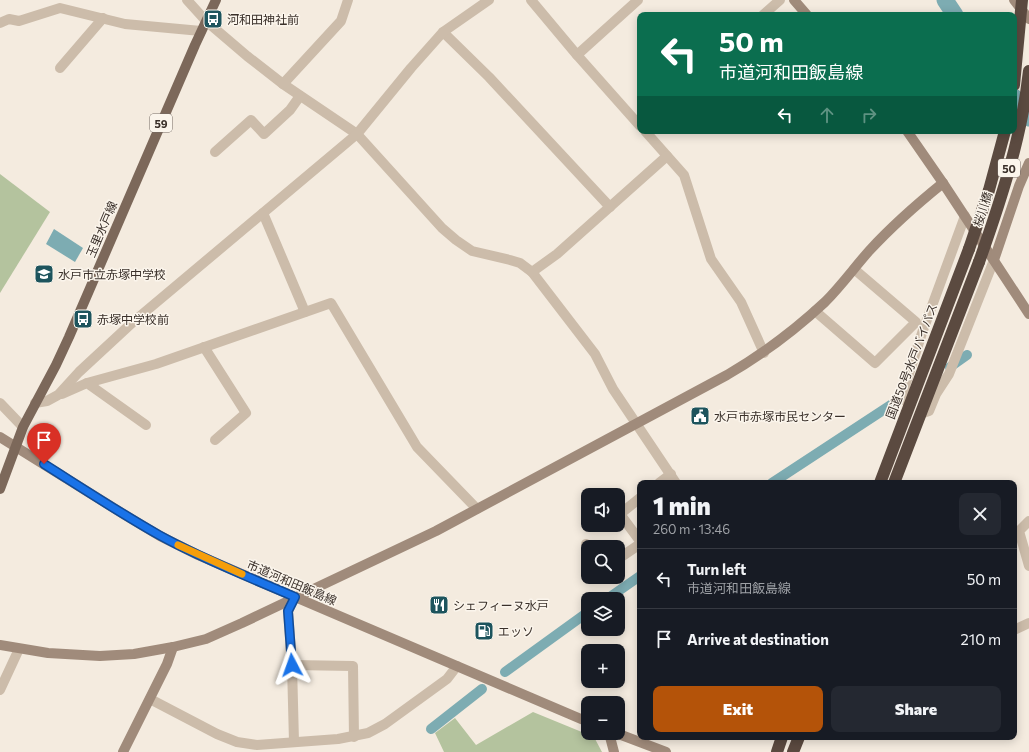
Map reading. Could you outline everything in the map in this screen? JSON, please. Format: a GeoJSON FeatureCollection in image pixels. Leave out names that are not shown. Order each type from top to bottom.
{"type":"FeatureCollection","features":[{"type":"Feature","properties":{"kind":"highway"},"geometry":{"type":"LineString","coordinates":[[1017,53],[1022,0]]}},
{"type":"Feature","properties":{"kind":"highway","name":"桜川橋"},"geometry":{"type":"LineString","coordinates":[[920,414],[979,262],[1002,194],[1024,108],[1029,71]]}},
{"type":"Feature","properties":{"kind":"highway","name":"桜川橋"},"geometry":{"type":"LineString","coordinates":[[969,249],[989,190],[1004,134]]}},
{"type":"Feature","properties":{"kind":"highway","name":"国道50号水戸バイパス"},"geometry":{"type":"LineString","coordinates":[[881,480],[969,249]]}},
{"type":"Feature","properties":{"kind":"highway","name":"50"},"geometry":{"type":"LineString","coordinates":[[895,480],[920,414]]}},
{"type":"Feature","properties":{"kind":"highway"},"geometry":{"type":"LineString","coordinates":[[777,752],[781,740]]}},
{"type":"Feature","properties":{"kind":"highway"},"geometry":{"type":"LineString","coordinates":[[793,752],[798,740]]}},
{"type":"Feature","properties":{"kind":"main road","name":"玉里水戸線"},"geometry":{"type":"LineString","coordinates":[[0,489],[23,427],[69,337],[216,0]]}},
{"type":"Feature","properties":{"kind":"street"},"geometry":{"type":"LineString","coordinates":[[187,0],[206,20],[283,84],[357,134],[442,228],[456,240],[472,251],[520,263],[532,272],[595,354],[613,389],[674,480]]}},
{"type":"Feature","properties":{"kind":"street"},"geometry":{"type":"LineString","coordinates":[[283,84],[341,21],[348,0]]}},
{"type":"Feature","properties":{"kind":"street"},"geometry":{"type":"LineString","coordinates":[[58,395],[79,372],[133,322],[357,134],[411,68],[443,32],[489,0]]}},
{"type":"Feature","properties":{"kind":"street"},"geometry":{"type":"LineString","coordinates":[[531,0],[577,55],[637,122]]}},
{"type":"Feature","properties":{"kind":"street"},"geometry":{"type":"LineString","coordinates":[[577,55],[638,0]]}},
{"type":"Feature","properties":{"kind":"street"},"geometry":{"type":"LineString","coordinates":[[766,12],[780,0]]}},
{"type":"Feature","properties":{"kind":"street"},"geometry":{"type":"LineString","coordinates":[[794,0],[804,12]]}},
{"type":"Feature","properties":{"kind":"street"},"geometry":{"type":"LineString","coordinates":[[1014,0],[1029,19]]}},
{"type":"Feature","properties":{"kind":"street"},"geometry":{"type":"LineString","coordinates":[[0,23],[9,19],[19,21],[60,8],[125,24],[201,32]]}},
{"type":"Feature","properties":{"kind":"street"},"geometry":{"type":"LineString","coordinates":[[60,68],[102,18]]}},
{"type":"Feature","properties":{"kind":"street"},"geometry":{"type":"LineString","coordinates":[[443,32],[489,77],[610,208]]}},
{"type":"Feature","properties":{"kind":"street"},"geometry":{"type":"LineString","coordinates":[[215,152],[251,120],[264,134],[290,110],[300,96]]}},
{"type":"Feature","properties":{"kind":"street"},"geometry":{"type":"LineString","coordinates":[[648,134],[684,175],[711,259],[741,302],[764,353]]}},
{"type":"Feature","properties":{"kind":"street"},"geometry":{"type":"LineString","coordinates":[[909,134],[1029,314]]}},
{"type":"Feature","properties":{"kind":"street"},"geometry":{"type":"LineString","coordinates":[[532,272],[557,254],[667,156]]}},
{"type":"Feature","properties":{"kind":"street"},"geometry":{"type":"LineString","coordinates":[[920,414],[930,411],[936,394],[949,374],[994,260],[1019,186],[1029,163]]}},
{"type":"Feature","properties":{"kind":"street"},"geometry":{"type":"LineString","coordinates":[[0,645],[48,653],[100,656],[134,654],[206,639],[436,531],[728,375],[764,353],[788,335],[815,311],[837,289],[870,250],[906,214],[943,183]]}},
{"type":"Feature","properties":{"kind":"street"},"geometry":{"type":"LineString","coordinates":[[263,213],[305,312]]}},
{"type":"Feature","properties":{"kind":"street"},"geometry":{"type":"LineString","coordinates":[[909,405],[905,400],[905,386],[928,316],[965,216]]}},
{"type":"Feature","properties":{"kind":"street"},"geometry":{"type":"LineString","coordinates":[[815,311],[875,363],[916,322],[854,269]]}},
{"type":"Feature","properties":{"kind":"street"},"geometry":{"type":"LineString","coordinates":[[35,403],[47,401],[87,383],[156,364],[331,303],[417,447],[477,509]]}},
{"type":"Feature","properties":{"kind":"street"},"geometry":{"type":"LineString","coordinates":[[204,347],[246,413],[215,440]]}},
{"type":"Feature","properties":{"kind":"street"},"geometry":{"type":"LineString","coordinates":[[87,383],[146,425]]}},
{"type":"Feature","properties":{"kind":"street"},"geometry":{"type":"LineString","coordinates":[[0,403],[23,427]]}},
{"type":"Feature","properties":{"kind":"street","name":"市道河和田飯島線"},"geometry":{"type":"LineString","coordinates":[[0,437],[160,536],[198,555],[581,719]]}},
{"type":"Feature","properties":{"kind":"street"},"geometry":{"type":"LineString","coordinates":[[663,480],[670,474]]}},
{"type":"Feature","properties":{"kind":"street"},"geometry":{"type":"LineString","coordinates":[[637,500],[620,514],[637,539]]}},
{"type":"Feature","properties":{"kind":"street"},"geometry":{"type":"LineString","coordinates":[[1029,521],[1019,531],[1029,566]]}},
{"type":"Feature","properties":{"kind":"street"},"geometry":{"type":"LineString","coordinates":[[625,554],[637,545]]}},
{"type":"Feature","properties":{"kind":"street"},"geometry":{"type":"LineString","coordinates":[[294,742],[292,665],[288,611],[295,597]]}},
{"type":"Feature","properties":{"kind":"street"},"geometry":{"type":"LineString","coordinates":[[1017,629],[1029,623]]}},
{"type":"Feature","properties":{"kind":"street"},"geometry":{"type":"LineString","coordinates":[[123,752],[167,664],[173,647]]}},
{"type":"Feature","properties":{"kind":"street"},"geometry":{"type":"LineString","coordinates":[[0,690],[19,649]]}},
{"type":"Feature","properties":{"kind":"street"},"geometry":{"type":"LineString","coordinates":[[292,665],[353,666],[354,737]]}},
{"type":"Feature","properties":{"kind":"street"},"geometry":{"type":"LineString","coordinates":[[150,699],[217,734],[236,742],[257,745],[338,739],[368,733],[385,724],[447,679],[457,666]]}},
{"type":"Feature","properties":{"kind":"street"},"geometry":{"type":"LineString","coordinates":[[625,736],[666,752]]}},
{"type":"Feature","properties":{"kind":"street"},"geometry":{"type":"LineString","coordinates":[[611,740],[614,752]]}},
{"type":"Feature","properties":{"kind":"green space"},"geometry":{"type":"Polygon","coordinates":[[[0,174],[50,212],[0,293],[0,174]]]}},
{"type":"Feature","properties":{"kind":"green space"},"geometry":{"type":"Polygon","coordinates":[[[533,712],[581,732],[581,740],[596,740],[602,752],[444,752],[435,733],[455,718],[476,745],[533,712]]]}},
{"type":"Feature","properties":{"kind":"water"},"geometry":{"type":"Polygon","coordinates":[[[54,229],[83,248],[75,262],[46,244],[54,229]]]}},
{"type":"Feature","properties":{"kind":"waterway"},"geometry":{"type":"LineString","coordinates":[[945,0],[953,12]]}},
{"type":"Feature","properties":{"kind":"waterway"},"geometry":{"type":"LineString","coordinates":[[1017,101],[1029,118]]}},
{"type":"Feature","properties":{"kind":"waterway"},"geometry":{"type":"LineString","coordinates":[[950,367],[967,355]]}},
{"type":"Feature","properties":{"kind":"waterway"},"geometry":{"type":"LineString","coordinates":[[777,480],[897,401]]}},
{"type":"Feature","properties":{"kind":"waterway"},"geometry":{"type":"LineString","coordinates":[[617,592],[637,578]]}},
{"type":"Feature","properties":{"kind":"waterway"},"geometry":{"type":"LineString","coordinates":[[505,672],[581,617]]}},
{"type":"Feature","properties":{"kind":"waterway"},"geometry":{"type":"LineString","coordinates":[[431,729],[482,689]]}},
{"type":"Feature","properties":{"kind":"slow traffic"},"geometry":{"type":"LineString","coordinates":[[178,545],[242,574]]}},
{"type":"Feature","properties":{"kind":"place","name":"河和田神社前"},"geometry":{"type":"Point","coordinates":[213,19]}},
{"type":"Feature","properties":{"kind":"place","name":"水戸市立赤塚中学校"},"geometry":{"type":"Point","coordinates":[44,274]}},
{"type":"Feature","properties":{"kind":"place","name":"赤塚中学校前"},"geometry":{"type":"Point","coordinates":[83,319]}},
{"type":"Feature","properties":{"kind":"place","name":"水戸市赤塚市民センター"},"geometry":{"type":"Point","coordinates":[700,416]}},
{"type":"Feature","properties":{"kind":"place","name":"シェフィーヌ水戸"},"geometry":{"type":"Point","coordinates":[439,605]}},
{"type":"Feature","properties":{"kind":"place","name":"エッソ"},"geometry":{"type":"Point","coordinates":[484,631]}},
{"type":"Feature","properties":{"kind":"route"},"geometry":{"type":"LineString","coordinates":[[44,464],[160,536],[198,555],[295,597],[288,611],[292,665]]}}]}
